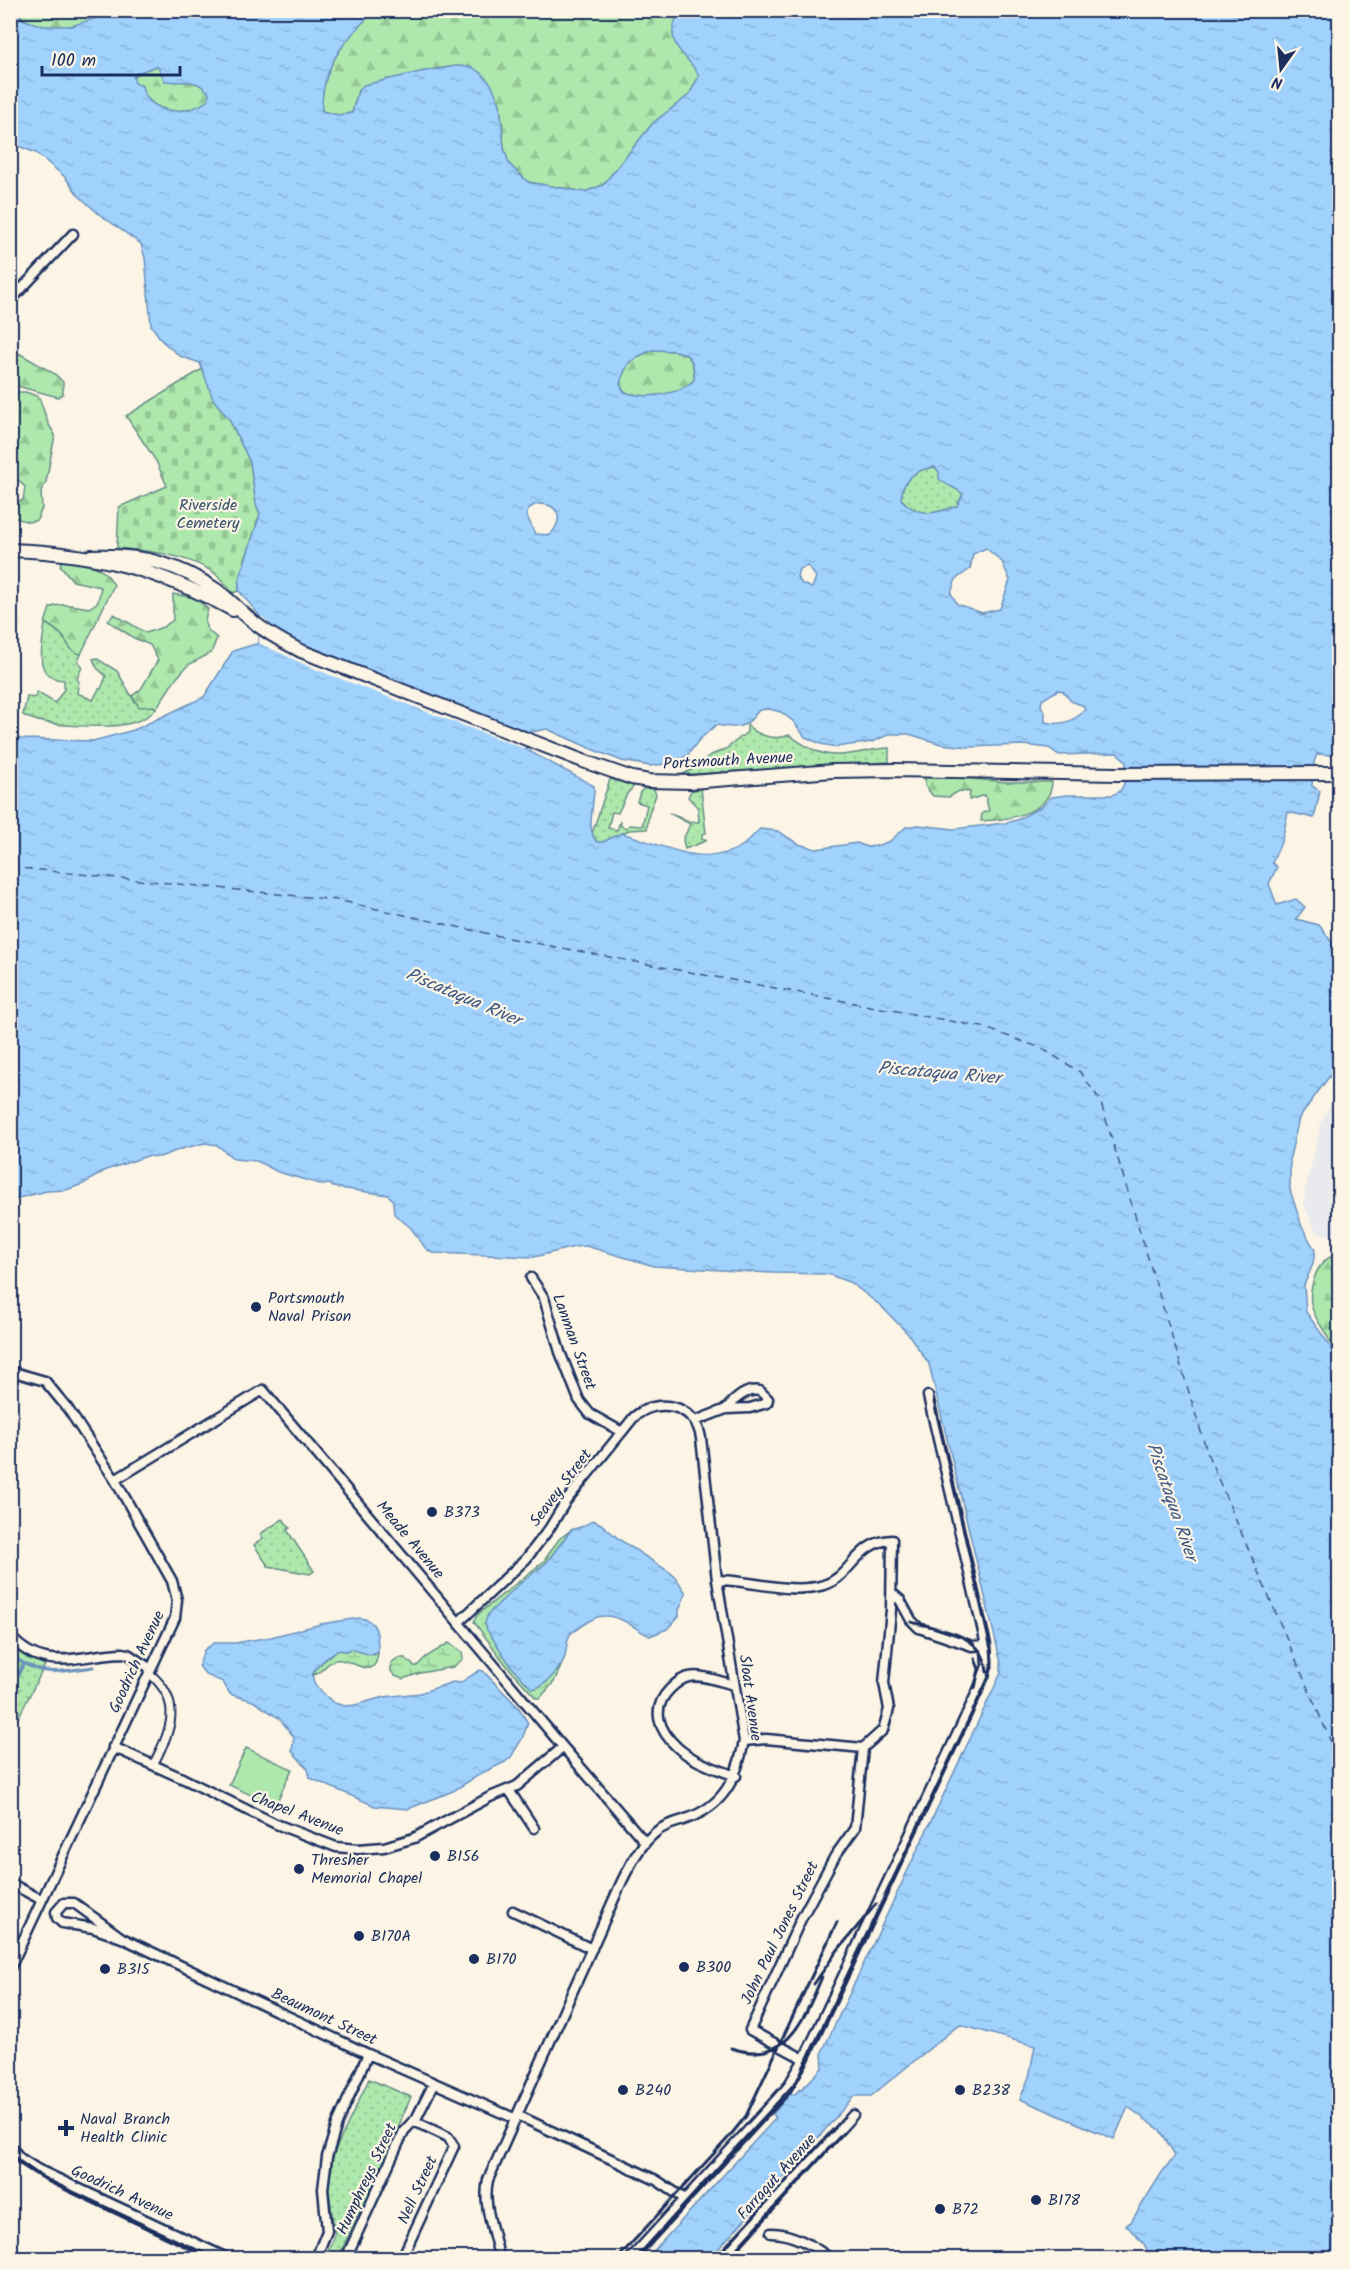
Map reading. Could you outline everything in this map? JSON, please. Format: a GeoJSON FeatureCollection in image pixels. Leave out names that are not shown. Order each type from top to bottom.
{"type":"FeatureCollection","features":[{"type":"Feature","properties":{"kind":"main road","name":"Portsmouth Avenue"},"geometry":{"type":"LineString","coordinates":[[10,550],[91,556],[132,567],[182,585],[249,619],[286,643],[331,664],[583,761],[632,778],[649,781],[691,782],[833,771],[885,770],[1116,774],[1340,773]]}},
{"type":"Feature","properties":{"kind":"street"},"geometry":{"type":"LineString","coordinates":[[10,301],[73,234]]}},
{"type":"Feature","properties":{"kind":"street","name":"Lanman Street"},"geometry":{"type":"LineString","coordinates":[[531,1278],[544,1298],[560,1352],[579,1400],[590,1414],[622,1432]]}},
{"type":"Feature","properties":{"kind":"street","name":"Goodrich Avenue"},"geometry":{"type":"LineString","coordinates":[[10,1371],[45,1381],[68,1409],[116,1480],[157,1551],[172,1581],[177,1600],[175,1618],[10,1968]]}},
{"type":"Feature","properties":{"kind":"street","name":"Meade Avenue"},"geometry":{"type":"LineString","coordinates":[[116,1480],[264,1390],[645,1842]]}},
{"type":"Feature","properties":{"kind":"street"},"geometry":{"type":"LineString","coordinates":[[631,2259],[787,2088],[804,2059],[978,1690],[987,1666],[986,1645],[928,1396]]}},
{"type":"Feature","properties":{"kind":"street","name":"Seavey Street"},"geometry":{"type":"LineString","coordinates":[[459,1622],[526,1559],[549,1529],[566,1501],[640,1412],[654,1406],[670,1405],[687,1413],[695,1421]]}},
{"type":"Feature","properties":{"kind":"street"},"geometry":{"type":"LineString","coordinates":[[695,1421],[726,1409]]}},
{"type":"Feature","properties":{"kind":"street","name":"Sloat Avenue"},"geometry":{"type":"LineString","coordinates":[[499,2259],[488,2210],[486,2188],[622,1881],[645,1842],[664,1827],[688,1819],[708,1808],[728,1790],[736,1776],[744,1742],[717,1580],[701,1438],[695,1421]]}},
{"type":"Feature","properties":{"kind":"street"},"geometry":{"type":"LineString","coordinates":[[717,1580],[788,1587],[825,1585],[835,1579],[874,1544],[892,1540],[892,1593],[885,1683],[889,1709],[883,1730],[863,1748],[766,1739],[744,1742]]}},
{"type":"Feature","properties":{"kind":"street"},"geometry":{"type":"LineString","coordinates":[[892,1593],[900,1600],[911,1620],[919,1628],[972,1646],[986,1645]]}},
{"type":"Feature","properties":{"kind":"street"},"geometry":{"type":"LineString","coordinates":[[10,1636],[30,1652],[53,1661],[123,1653],[128,1654],[150,1671],[166,1689],[171,1717],[167,1735],[153,1765]]}},
{"type":"Feature","properties":{"kind":"street"},"geometry":{"type":"LineString","coordinates":[[734,1685],[699,1677],[686,1678],[661,1699],[657,1712],[660,1725],[676,1747],[696,1760],[736,1776]]}},
{"type":"Feature","properties":{"kind":"street","name":"Chapel Avenue"},"geometry":{"type":"LineString","coordinates":[[114,1747],[276,1824],[326,1844],[355,1849],[384,1848],[405,1841],[527,1780],[563,1747]]}},
{"type":"Feature","properties":{"kind":"street","name":"John Paul Jones Street"},"geometry":{"type":"LineString","coordinates":[[804,2059],[750,2030],[806,1908],[830,1863],[855,1828],[863,1748]]}},
{"type":"Feature","properties":{"kind":"street"},"geometry":{"type":"LineString","coordinates":[[508,1790],[534,1828]]}},
{"type":"Feature","properties":{"kind":"street"},"geometry":{"type":"LineString","coordinates":[[10,1883],[42,1900]]}},
{"type":"Feature","properties":{"kind":"street","name":"Beaumont Street"},"geometry":{"type":"LineString","coordinates":[[122,1938],[74,1903],[67,1902],[58,1907],[56,1916],[62,1923],[93,1928],[122,1938],[368,2055],[517,2117],[656,2180],[685,2199]]}},
{"type":"Feature","properties":{"kind":"street"},"geometry":{"type":"LineString","coordinates":[[513,1911],[592,1949]]}},
{"type":"Feature","properties":{"kind":"street"},"geometry":{"type":"LineString","coordinates":[[316,2259],[327,2231],[323,2189],[327,2157],[337,2124],[368,2055]]}},
{"type":"Feature","properties":{"kind":"street","name":"Humphreys Street"},"geometry":{"type":"LineString","coordinates":[[346,2259],[404,2131],[414,2121],[434,2083]]}},
{"type":"Feature","properties":{"kind":"street","name":"Farragut Avenue"},"geometry":{"type":"LineString","coordinates":[[723,2259],[854,2115]]}},
{"type":"Feature","properties":{"kind":"street","name":"Nell Street"},"geometry":{"type":"LineString","coordinates":[[402,2259],[454,2146],[448,2137],[414,2121]]}},
{"type":"Feature","properties":{"kind":"street","name":"Goodrich Avenue"},"geometry":{"type":"LineString","coordinates":[[10,2146],[20,2158],[37,2169],[227,2259]]}},
{"type":"Feature","properties":{"kind":"street"},"geometry":{"type":"LineString","coordinates":[[10,2158],[37,2169]]}},
{"type":"Feature","properties":{"kind":"street"},"geometry":{"type":"LineString","coordinates":[[771,2233],[784,2234],[807,2243],[830,2259]]}},
{"type":"Feature","properties":{"kind":"shaded area"},"geometry":{"type":"Polygon","coordinates":[[[1339,1086],[1339,1240],[1336,1236],[1316,1232],[1304,1205],[1321,1123],[1339,1086]]]}},
{"type":"Feature","properties":{"kind":"green space"},"geometry":{"type":"Polygon","coordinates":[[[374,10],[678,11],[684,55],[695,64],[699,76],[689,95],[653,123],[603,185],[585,192],[528,182],[509,164],[504,148],[500,104],[472,67],[429,70],[358,91],[352,113],[338,115],[321,111],[325,81],[336,56],[374,10]]]}},
{"type":"Feature","properties":{"kind":"green space"},"geometry":{"type":"Polygon","coordinates":[[[17,11],[117,11],[93,21],[64,27],[50,27],[25,20],[17,11]]]}},
{"type":"Feature","properties":{"kind":"green space"},"geometry":{"type":"Polygon","coordinates":[[[158,67],[174,82],[189,81],[203,86],[210,94],[208,100],[180,111],[160,108],[146,96],[142,86],[134,83],[133,78],[138,73],[158,67]]]}},
{"type":"Feature","properties":{"kind":"green space"},"geometry":{"type":"Polygon","coordinates":[[[10,348],[55,374],[63,382],[63,394],[58,397],[17,386],[11,387],[10,348]]]}},
{"type":"Feature","properties":{"kind":"green space"},"geometry":{"type":"Polygon","coordinates":[[[653,350],[683,353],[692,362],[694,380],[679,390],[661,395],[624,392],[620,384],[628,366],[635,358],[653,350]]]}},
{"type":"Feature","properties":{"kind":"green space","name":"Riverside Cemetery"},"geometry":{"type":"Polygon","coordinates":[[[204,368],[213,399],[229,419],[250,462],[256,504],[260,514],[239,579],[239,591],[233,593],[216,574],[191,561],[154,552],[117,548],[119,507],[167,486],[156,461],[126,416],[204,368]]]}},
{"type":"Feature","properties":{"kind":"green space"},"geometry":{"type":"Polygon","coordinates":[[[26,392],[39,397],[55,435],[46,482],[41,492],[42,508],[37,520],[29,522],[15,518],[14,505],[23,500],[25,487],[16,478],[11,477],[10,394],[26,392]]]}},
{"type":"Feature","properties":{"kind":"green space"},"geometry":{"type":"Polygon","coordinates":[[[935,467],[963,494],[957,506],[941,511],[920,512],[901,499],[904,486],[911,476],[935,467]]]}},
{"type":"Feature","properties":{"kind":"green space"},"geometry":{"type":"Polygon","coordinates":[[[62,560],[85,563],[99,568],[114,585],[81,654],[73,650],[60,634],[45,623],[50,608],[55,606],[69,605],[89,608],[98,602],[101,587],[73,581],[60,565],[62,560]]]}},
{"type":"Feature","properties":{"kind":"green space"},"geometry":{"type":"Polygon","coordinates":[[[173,594],[195,598],[208,609],[205,619],[206,626],[209,632],[217,638],[211,653],[188,665],[174,681],[156,709],[154,706],[139,707],[132,696],[141,689],[158,660],[150,645],[134,638],[108,621],[114,614],[146,633],[163,627],[173,620],[173,594]]]}},
{"type":"Feature","properties":{"kind":"green space"},"geometry":{"type":"Polygon","coordinates":[[[11,613],[18,615],[19,622],[11,672],[11,613]]]}},
{"type":"Feature","properties":{"kind":"green space"},"geometry":{"type":"Polygon","coordinates":[[[45,623],[60,634],[73,650],[81,654],[78,661],[82,667],[77,679],[79,682],[77,693],[93,700],[101,689],[106,676],[97,668],[93,659],[96,658],[117,671],[135,702],[154,706],[156,709],[140,720],[113,726],[62,725],[23,715],[27,696],[32,698],[37,696],[37,692],[55,703],[64,689],[64,680],[47,674],[43,667],[41,650],[45,623]]]}},
{"type":"Feature","properties":{"kind":"green space"},"geometry":{"type":"Polygon","coordinates":[[[747,724],[756,732],[766,736],[778,738],[789,735],[807,747],[832,755],[889,748],[889,762],[681,775],[709,756],[726,749],[747,732],[747,724]]]}},
{"type":"Feature","properties":{"kind":"green space"},"geometry":{"type":"Polygon","coordinates":[[[925,775],[1007,782],[1052,782],[1050,793],[1036,808],[1014,817],[981,821],[982,813],[989,811],[985,795],[969,800],[970,792],[959,791],[949,797],[933,796],[925,786],[925,775]]]}},
{"type":"Feature","properties":{"kind":"green space"},"geometry":{"type":"Polygon","coordinates":[[[610,779],[634,786],[627,794],[618,813],[612,812],[608,828],[617,830],[620,822],[621,826],[627,828],[629,825],[642,826],[647,805],[637,802],[640,792],[645,788],[654,789],[656,795],[649,813],[647,829],[629,830],[603,842],[597,842],[592,834],[610,779]]]}},
{"type":"Feature","properties":{"kind":"green space"},"geometry":{"type":"Polygon","coordinates":[[[701,788],[706,833],[702,834],[702,839],[706,841],[685,849],[683,840],[690,824],[669,813],[689,821],[699,822],[698,808],[688,797],[691,791],[701,788]]]}},
{"type":"Feature","properties":{"kind":"green space"},"geometry":{"type":"Polygon","coordinates":[[[1330,1257],[1339,1259],[1339,1395],[1336,1357],[1317,1320],[1311,1302],[1311,1291],[1316,1272],[1330,1257]]]}},
{"type":"Feature","properties":{"kind":"green space"},"geometry":{"type":"Polygon","coordinates":[[[283,1519],[290,1528],[287,1530],[314,1571],[310,1574],[268,1566],[254,1545],[263,1538],[260,1534],[283,1519]]]}},
{"type":"Feature","properties":{"kind":"green space"},"geometry":{"type":"Polygon","coordinates":[[[571,1530],[546,1563],[517,1586],[505,1656],[511,1666],[547,1680],[562,1664],[554,1682],[540,1698],[536,1698],[507,1666],[474,1622],[477,1615],[544,1561],[559,1539],[571,1530]]]}},
{"type":"Feature","properties":{"kind":"green space"},"geometry":{"type":"Polygon","coordinates":[[[11,1643],[20,1652],[45,1665],[11,1732],[11,1643]]]}},
{"type":"Feature","properties":{"kind":"green space"},"geometry":{"type":"Polygon","coordinates":[[[449,1643],[462,1653],[463,1659],[453,1667],[420,1673],[403,1679],[395,1676],[391,1671],[391,1663],[398,1658],[405,1658],[417,1666],[426,1657],[449,1643]]]}},
{"type":"Feature","properties":{"kind":"green space"},"geometry":{"type":"Polygon","coordinates":[[[351,1649],[374,1655],[378,1652],[373,1667],[362,1667],[335,1660],[312,1675],[317,1667],[337,1650],[351,1649]]]}},
{"type":"Feature","properties":{"kind":"green space"},"geometry":{"type":"Polygon","coordinates":[[[246,1748],[292,1769],[275,1806],[229,1785],[246,1748]]]}},
{"type":"Feature","properties":{"kind":"green space"},"geometry":{"type":"Polygon","coordinates":[[[369,2079],[411,2097],[387,2162],[362,2206],[338,2258],[324,2258],[335,2236],[328,2184],[332,2157],[369,2079]]]}},
{"type":"Feature","properties":{"kind":"water","name":"Piscataqua River"},"geometry":{"type":"Polygon","coordinates":[[[11,11],[17,11],[22,19],[43,26],[72,26],[117,11],[374,11],[336,55],[325,81],[322,111],[338,115],[352,113],[358,91],[364,85],[456,66],[472,67],[491,84],[500,104],[504,148],[509,164],[528,182],[585,192],[603,185],[653,123],[689,95],[699,76],[673,37],[678,11],[1339,11],[1339,748],[1332,755],[1317,754],[1312,786],[1320,791],[1314,818],[1288,812],[1282,840],[1272,863],[1277,867],[1269,884],[1277,905],[1296,899],[1305,907],[1296,919],[1319,925],[1333,944],[1339,944],[1339,1063],[1299,1118],[1290,1157],[1290,1190],[1302,1227],[1315,1250],[1313,1264],[1304,1285],[1306,1312],[1331,1347],[1334,1367],[1333,1387],[1336,1406],[1340,1413],[1339,2258],[1151,2258],[1144,2244],[1126,2225],[1131,2222],[1175,2155],[1160,2130],[1128,2107],[1114,2139],[1020,2099],[1029,2077],[1035,2046],[961,2025],[871,2096],[854,2096],[710,2258],[647,2258],[776,2118],[773,2114],[791,2093],[794,2095],[801,2090],[823,2067],[822,2052],[1001,1673],[1001,1663],[929,1364],[909,1335],[881,1306],[851,1283],[828,1274],[654,1266],[586,1246],[534,1257],[433,1253],[426,1249],[411,1228],[394,1214],[393,1200],[388,1195],[333,1187],[330,1184],[323,1185],[278,1172],[257,1161],[234,1159],[217,1145],[205,1143],[160,1157],[147,1156],[106,1170],[83,1184],[66,1190],[47,1191],[11,1200],[11,737],[93,741],[134,730],[204,697],[233,651],[259,643],[260,616],[239,591],[239,580],[260,514],[256,504],[250,462],[229,419],[213,399],[200,363],[180,356],[162,341],[151,325],[145,258],[141,244],[99,214],[79,196],[65,177],[36,153],[11,143],[11,11]],[[158,67],[138,73],[133,77],[135,83],[142,86],[152,103],[160,108],[180,111],[208,100],[209,94],[199,85],[189,82],[165,81],[158,67]],[[653,350],[631,362],[625,371],[620,384],[624,392],[661,395],[679,390],[694,380],[692,362],[684,353],[653,350]],[[935,467],[922,470],[907,481],[901,499],[914,509],[927,513],[957,506],[963,494],[939,479],[939,472],[935,467]],[[536,504],[528,509],[527,516],[535,534],[550,535],[555,529],[558,517],[554,509],[544,504],[536,504]],[[986,548],[973,554],[970,569],[956,579],[951,593],[957,604],[982,613],[1000,609],[1010,580],[1002,562],[986,548]],[[808,566],[799,569],[797,577],[802,584],[812,588],[816,577],[808,566]],[[1058,690],[1042,700],[1041,705],[1045,714],[1045,722],[1056,724],[1075,718],[1084,711],[1084,706],[1071,701],[1063,691],[1058,690]],[[769,709],[759,710],[750,721],[736,727],[716,725],[699,740],[687,756],[672,763],[650,766],[622,761],[547,729],[531,732],[525,749],[594,786],[591,823],[593,837],[597,842],[603,842],[621,833],[666,848],[698,855],[729,852],[745,843],[760,829],[778,831],[798,844],[816,849],[857,843],[867,847],[876,846],[890,841],[906,827],[918,825],[954,829],[1005,823],[1017,820],[1041,807],[1052,797],[1112,795],[1121,790],[1125,781],[1126,761],[1117,753],[1059,755],[1049,748],[1024,745],[969,747],[941,744],[909,734],[890,734],[872,742],[836,747],[805,737],[794,722],[781,712],[769,709]]]}},
{"type":"Feature","properties":{"kind":"water"},"geometry":{"type":"Polygon","coordinates":[[[593,1520],[676,1578],[686,1593],[679,1616],[667,1629],[650,1636],[616,1618],[602,1616],[590,1620],[571,1633],[567,1641],[565,1656],[556,1671],[542,1685],[532,1689],[511,1666],[487,1630],[485,1623],[488,1614],[517,1586],[546,1563],[571,1530],[593,1520]]]}},
{"type":"Feature","properties":{"kind":"water"},"geometry":{"type":"Polygon","coordinates":[[[359,1618],[370,1621],[376,1629],[378,1652],[371,1655],[351,1649],[338,1650],[327,1658],[312,1675],[315,1685],[326,1696],[334,1703],[345,1706],[355,1705],[384,1697],[420,1693],[453,1682],[460,1683],[480,1670],[519,1708],[528,1723],[511,1757],[453,1791],[408,1809],[375,1806],[310,1778],[308,1769],[292,1751],[294,1737],[279,1718],[253,1701],[230,1694],[223,1682],[206,1675],[199,1666],[204,1650],[214,1643],[235,1643],[271,1637],[321,1624],[359,1618]]]}},
{"type":"Feature","properties":{"kind":"pier"},"geometry":{"type":"Polygon","coordinates":[[[261,616],[277,630],[308,646],[529,735],[525,749],[312,668],[259,643],[261,616]]]}},
{"type":"Feature","properties":{"kind":"waterway"},"geometry":{"type":"LineString","coordinates":[[10,1654],[21,1662],[40,1670],[59,1671],[93,1667]]}},
{"type":"Feature","properties":{"kind":"waterway"},"geometry":{"type":"LineString","coordinates":[[10,1691],[24,1663]]}},
{"type":"Feature","properties":{"kind":"ferry route"},"geometry":{"type":"LineString","coordinates":[[10,867],[337,900],[503,937],[982,1027],[1041,1048],[1080,1072],[1100,1100],[1208,1455],[1340,1763]]}},
{"type":"Feature","properties":{"kind":"railway"},"geometry":{"type":"LineString","coordinates":[[636,2258],[797,2081],[989,1677],[992,1661],[991,1649],[934,1402]]}},
{"type":"Feature","properties":{"kind":"railway"},"geometry":{"type":"LineString","coordinates":[[911,1622],[947,1631],[970,1641],[984,1659],[987,1672]]}},
{"type":"Feature","properties":{"kind":"railway"},"geometry":{"type":"LineString","coordinates":[[975,1659],[979,1669],[975,1688]]}},
{"type":"Feature","properties":{"kind":"railway"},"geometry":{"type":"LineString","coordinates":[[814,1984],[837,1951],[876,1904]]}},
{"type":"Feature","properties":{"kind":"railway"},"geometry":{"type":"LineString","coordinates":[[618,2258],[746,2116],[837,1922]]}},
{"type":"Feature","properties":{"kind":"railway"},"geometry":{"type":"LineString","coordinates":[[731,2048],[751,2052],[767,2051],[780,2045],[800,2022],[822,1977]]}},
{"type":"Feature","properties":{"kind":"railway"},"geometry":{"type":"LineString","coordinates":[[715,2258],[836,2127]]}},
{"type":"Feature","properties":{"kind":"railway"},"geometry":{"type":"LineString","coordinates":[[728,2258],[843,2133]]}},
{"type":"Feature","properties":{"kind":"railway"},"geometry":{"type":"LineString","coordinates":[[10,2152],[49,2182],[209,2258]]}},
{"type":"Feature","properties":{"kind":"railway"},"geometry":{"type":"LineString","coordinates":[[154,2251],[183,2258]]}},
{"type":"Feature","properties":{"kind":"place","name":"Portsmouth Naval Prison"},"geometry":{"type":"Point","coordinates":[256,1307]}},
{"type":"Feature","properties":{"kind":"place","name":"B373"},"geometry":{"type":"Point","coordinates":[432,1512]}},
{"type":"Feature","properties":{"kind":"place","name":"B156"},"geometry":{"type":"Point","coordinates":[435,1856]}},
{"type":"Feature","properties":{"kind":"place","name":"Thresher Memorial Chapel"},"geometry":{"type":"Point","coordinates":[299,1869]}},
{"type":"Feature","properties":{"kind":"place","name":"B170A"},"geometry":{"type":"Point","coordinates":[359,1936]}},
{"type":"Feature","properties":{"kind":"place","name":"B170"},"geometry":{"type":"Point","coordinates":[474,1959]}},
{"type":"Feature","properties":{"kind":"place","name":"B300"},"geometry":{"type":"Point","coordinates":[684,1967]}},
{"type":"Feature","properties":{"kind":"place","name":"B315"},"geometry":{"type":"Point","coordinates":[105,1969]}},
{"type":"Feature","properties":{"kind":"place","name":"B240"},"geometry":{"type":"Point","coordinates":[623,2090]}},
{"type":"Feature","properties":{"kind":"place","name":"B238"},"geometry":{"type":"Point","coordinates":[960,2090]}},
{"type":"Feature","properties":{"kind":"place","name":"Naval Branch Health Clinic"},"geometry":{"type":"Point","coordinates":[66,2128]}},
{"type":"Feature","properties":{"kind":"place","name":"B178"},"geometry":{"type":"Point","coordinates":[1036,2200]}},
{"type":"Feature","properties":{"kind":"place","name":"B72"},"geometry":{"type":"Point","coordinates":[940,2209]}}]}
